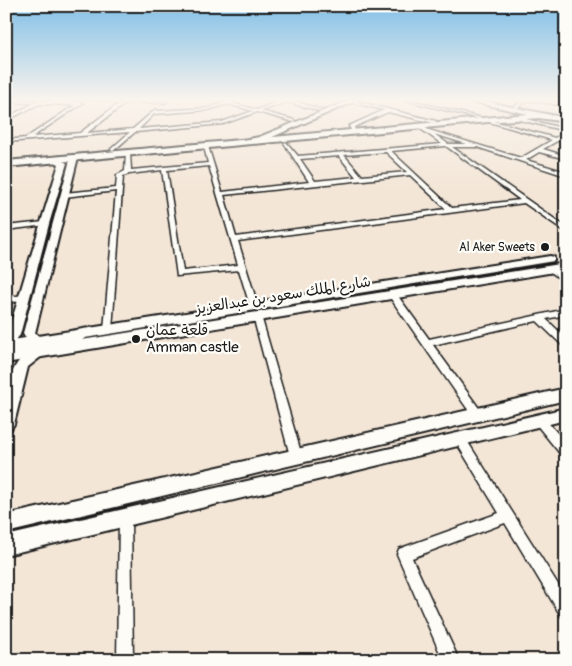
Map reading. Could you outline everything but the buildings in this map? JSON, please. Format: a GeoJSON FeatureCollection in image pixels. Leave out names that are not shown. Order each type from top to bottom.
{"type":"FeatureCollection","features":[{"type":"Feature","properties":{"kind":"highway"},"geometry":{"type":"LineString","coordinates":[[288,130],[288,132],[301,134]]}},
{"type":"Feature","properties":{"kind":"highway"},"geometry":{"type":"LineString","coordinates":[[6,160],[262,137],[276,134],[342,130]]}},
{"type":"Feature","properties":{"kind":"highway"},"geometry":{"type":"LineString","coordinates":[[276,134],[288,138],[385,130]]}},
{"type":"Feature","properties":{"kind":"highway"},"geometry":{"type":"LineString","coordinates":[[6,164],[385,130]]}},
{"type":"Feature","properties":{"kind":"main road"},"geometry":{"type":"LineString","coordinates":[[240,139],[269,130]]}},
{"type":"Feature","properties":{"kind":"main road"},"geometry":{"type":"LineString","coordinates":[[274,130],[276,134]]}},
{"type":"Feature","properties":{"kind":"main road"},"geometry":{"type":"LineString","coordinates":[[160,150],[252,140],[262,137]]}},
{"type":"Feature","properties":{"kind":"main road","name":"شارع الملك سعود بن عبدالعزيز"},"geometry":{"type":"LineString","coordinates":[[6,344],[39,347],[255,311],[473,270],[566,257]]}},
{"type":"Feature","properties":{"kind":"main road","name":"شارع الملك سعود بن عبدالعزيز"},"geometry":{"type":"LineString","coordinates":[[6,357],[108,330],[392,294],[566,266]]}},
{"type":"Feature","properties":{"kind":"main road"},"geometry":{"type":"LineString","coordinates":[[415,290],[480,274],[473,270]]}},
{"type":"Feature","properties":{"kind":"street"},"geometry":{"type":"LineString","coordinates":[[26,139],[40,130]]}},
{"type":"Feature","properties":{"kind":"street"},"geometry":{"type":"LineString","coordinates":[[81,136],[89,130]]}},
{"type":"Feature","properties":{"kind":"street"},"geometry":{"type":"LineString","coordinates":[[6,141],[150,130]]}},
{"type":"Feature","properties":{"kind":"street"},"geometry":{"type":"LineString","coordinates":[[425,130],[566,230]]}},
{"type":"Feature","properties":{"kind":"street"},"geometry":{"type":"LineString","coordinates":[[429,130],[566,174]]}},
{"type":"Feature","properties":{"kind":"street"},"geometry":{"type":"LineString","coordinates":[[524,130],[566,142]]}},
{"type":"Feature","properties":{"kind":"street"},"geometry":{"type":"LineString","coordinates":[[522,160],[566,131]]}},
{"type":"Feature","properties":{"kind":"street"},"geometry":{"type":"LineString","coordinates":[[113,150],[133,132]]}},
{"type":"Feature","properties":{"kind":"street"},"geometry":{"type":"LineString","coordinates":[[286,143],[313,183]]}},
{"type":"Feature","properties":{"kind":"street"},"geometry":{"type":"LineString","coordinates":[[296,158],[445,145],[479,146]]}},
{"type":"Feature","properties":{"kind":"street"},"geometry":{"type":"LineString","coordinates":[[206,147],[296,456]]}},
{"type":"Feature","properties":{"kind":"street"},"geometry":{"type":"LineString","coordinates":[[387,150],[451,210]]}},
{"type":"Feature","properties":{"kind":"street"},"geometry":{"type":"LineString","coordinates":[[539,150],[566,158]]}},
{"type":"Feature","properties":{"kind":"street"},"geometry":{"type":"LineString","coordinates":[[128,153],[128,172]]}},
{"type":"Feature","properties":{"kind":"street"},"geometry":{"type":"LineString","coordinates":[[340,154],[360,178]]}},
{"type":"Feature","properties":{"kind":"street"},"geometry":{"type":"LineString","coordinates":[[6,424],[22,365],[39,347],[29,336],[74,160],[81,157]]}},
{"type":"Feature","properties":{"kind":"street"},"geometry":{"type":"LineString","coordinates":[[6,344],[14,336],[44,224],[61,170],[63,161],[55,160]]}},
{"type":"Feature","properties":{"kind":"street"},"geometry":{"type":"LineString","coordinates":[[108,330],[120,176],[128,172],[211,164]]}},
{"type":"Feature","properties":{"kind":"street"},"geometry":{"type":"LineString","coordinates":[[61,170],[72,169]]}},
{"type":"Feature","properties":{"kind":"street"},"geometry":{"type":"LineString","coordinates":[[164,169],[180,274],[242,266]]}},
{"type":"Feature","properties":{"kind":"street"},"geometry":{"type":"LineString","coordinates":[[220,194],[410,173]]}},
{"type":"Feature","properties":{"kind":"street"},"geometry":{"type":"LineString","coordinates":[[64,195],[119,189]]}},
{"type":"Feature","properties":{"kind":"street"},"geometry":{"type":"LineString","coordinates":[[234,239],[526,201]]}},
{"type":"Feature","properties":{"kind":"street"},"geometry":{"type":"LineString","coordinates":[[6,228],[44,224]]}},
{"type":"Feature","properties":{"kind":"street"},"geometry":{"type":"LineString","coordinates":[[550,268],[566,281]]}},
{"type":"Feature","properties":{"kind":"street"},"geometry":{"type":"LineString","coordinates":[[392,294],[476,414]]}},
{"type":"Feature","properties":{"kind":"street"},"geometry":{"type":"LineString","coordinates":[[6,300],[25,298]]}},
{"type":"Feature","properties":{"kind":"street"},"geometry":{"type":"LineString","coordinates":[[426,343],[566,312]]}},
{"type":"Feature","properties":{"kind":"street"},"geometry":{"type":"LineString","coordinates":[[19,319],[33,318]]}},
{"type":"Feature","properties":{"kind":"street"},"geometry":{"type":"LineString","coordinates":[[538,318],[566,344]]}},
{"type":"Feature","properties":{"kind":"street"},"geometry":{"type":"LineString","coordinates":[[6,357],[14,350],[64,342],[92,333]]}},
{"type":"Feature","properties":{"kind":"street"},"geometry":{"type":"LineString","coordinates":[[6,524],[566,394]]}},
{"type":"Feature","properties":{"kind":"street"},"geometry":{"type":"LineString","coordinates":[[6,546],[566,414]]}},
{"type":"Feature","properties":{"kind":"street"},"geometry":{"type":"LineString","coordinates":[[540,420],[566,452]]}},
{"type":"Feature","properties":{"kind":"street"},"geometry":{"type":"LineString","coordinates":[[460,439],[566,612]]}},
{"type":"Feature","properties":{"kind":"street"},"geometry":{"type":"LineString","coordinates":[[450,660],[404,554],[507,516]]}},
{"type":"Feature","properties":{"kind":"street"},"geometry":{"type":"LineString","coordinates":[[125,518],[125,660]]}},
{"type":"Feature","properties":{"kind":"place","name":"Al Aker Sweets"},"geometry":{"type":"Point","coordinates":[545,247]}},
{"type":"Feature","properties":{"kind":"place","name":"قلعة عمان Amman castle"},"geometry":{"type":"Point","coordinates":[136,339]}}]}
